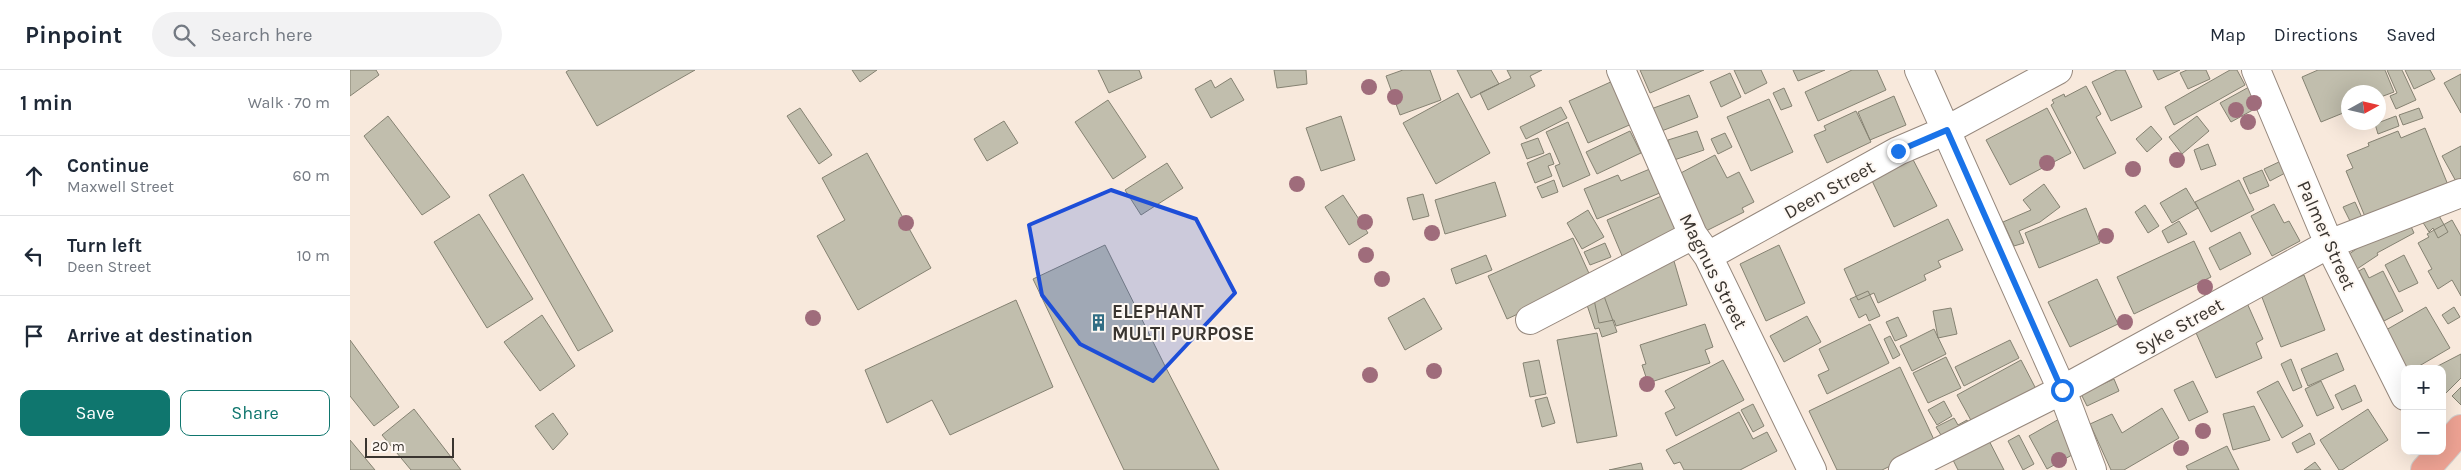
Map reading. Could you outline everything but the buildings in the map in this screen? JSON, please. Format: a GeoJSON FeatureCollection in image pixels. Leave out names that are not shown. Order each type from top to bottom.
{"type":"FeatureCollection","features":[{"type":"Feature","properties":{"kind":"highway"},"geometry":{"type":"LineString","coordinates":[[2435,456],[2461,429]]}},
{"type":"Feature","properties":{"kind":"street","name":"Magnus Street"},"geometry":{"type":"LineString","coordinates":[[1621,70],[1700,245],[1812,470]]}},
{"type":"Feature","properties":{"kind":"street"},"geometry":{"type":"LineString","coordinates":[[1919,70],[2062,390],[2092,470]]}},
{"type":"Feature","properties":{"kind":"street","name":"Deen Street"},"geometry":{"type":"LineString","coordinates":[[1530,320],[1700,245],[1898,151],[1947,130],[2058,70]]}},
{"type":"Feature","properties":{"kind":"street","name":"Palmer Street"},"geometry":{"type":"LineString","coordinates":[[2256,70],[2329,244],[2401,388]]}},
{"type":"Feature","properties":{"kind":"street","name":"Syke Street"},"geometry":{"type":"LineString","coordinates":[[1903,470],[2062,390],[2329,244],[2461,192]]}},
{"type":"Feature","properties":{"kind":"highlighted area"},"geometry":{"type":"Polygon","coordinates":[[[1111,190],[1196,219],[1235,293],[1153,381],[1080,344],[1042,295],[1029,225],[1111,190]]]}},
{"type":"Feature","properties":{"kind":"place","name":"ELEPHANT MULTI PURPOSE"},"geometry":{"type":"Point","coordinates":[1098,322]}},
{"type":"Feature","properties":{"kind":"route"},"geometry":{"type":"LineString","coordinates":[[1898,151],[1947,130],[2062,390]]}}]}
